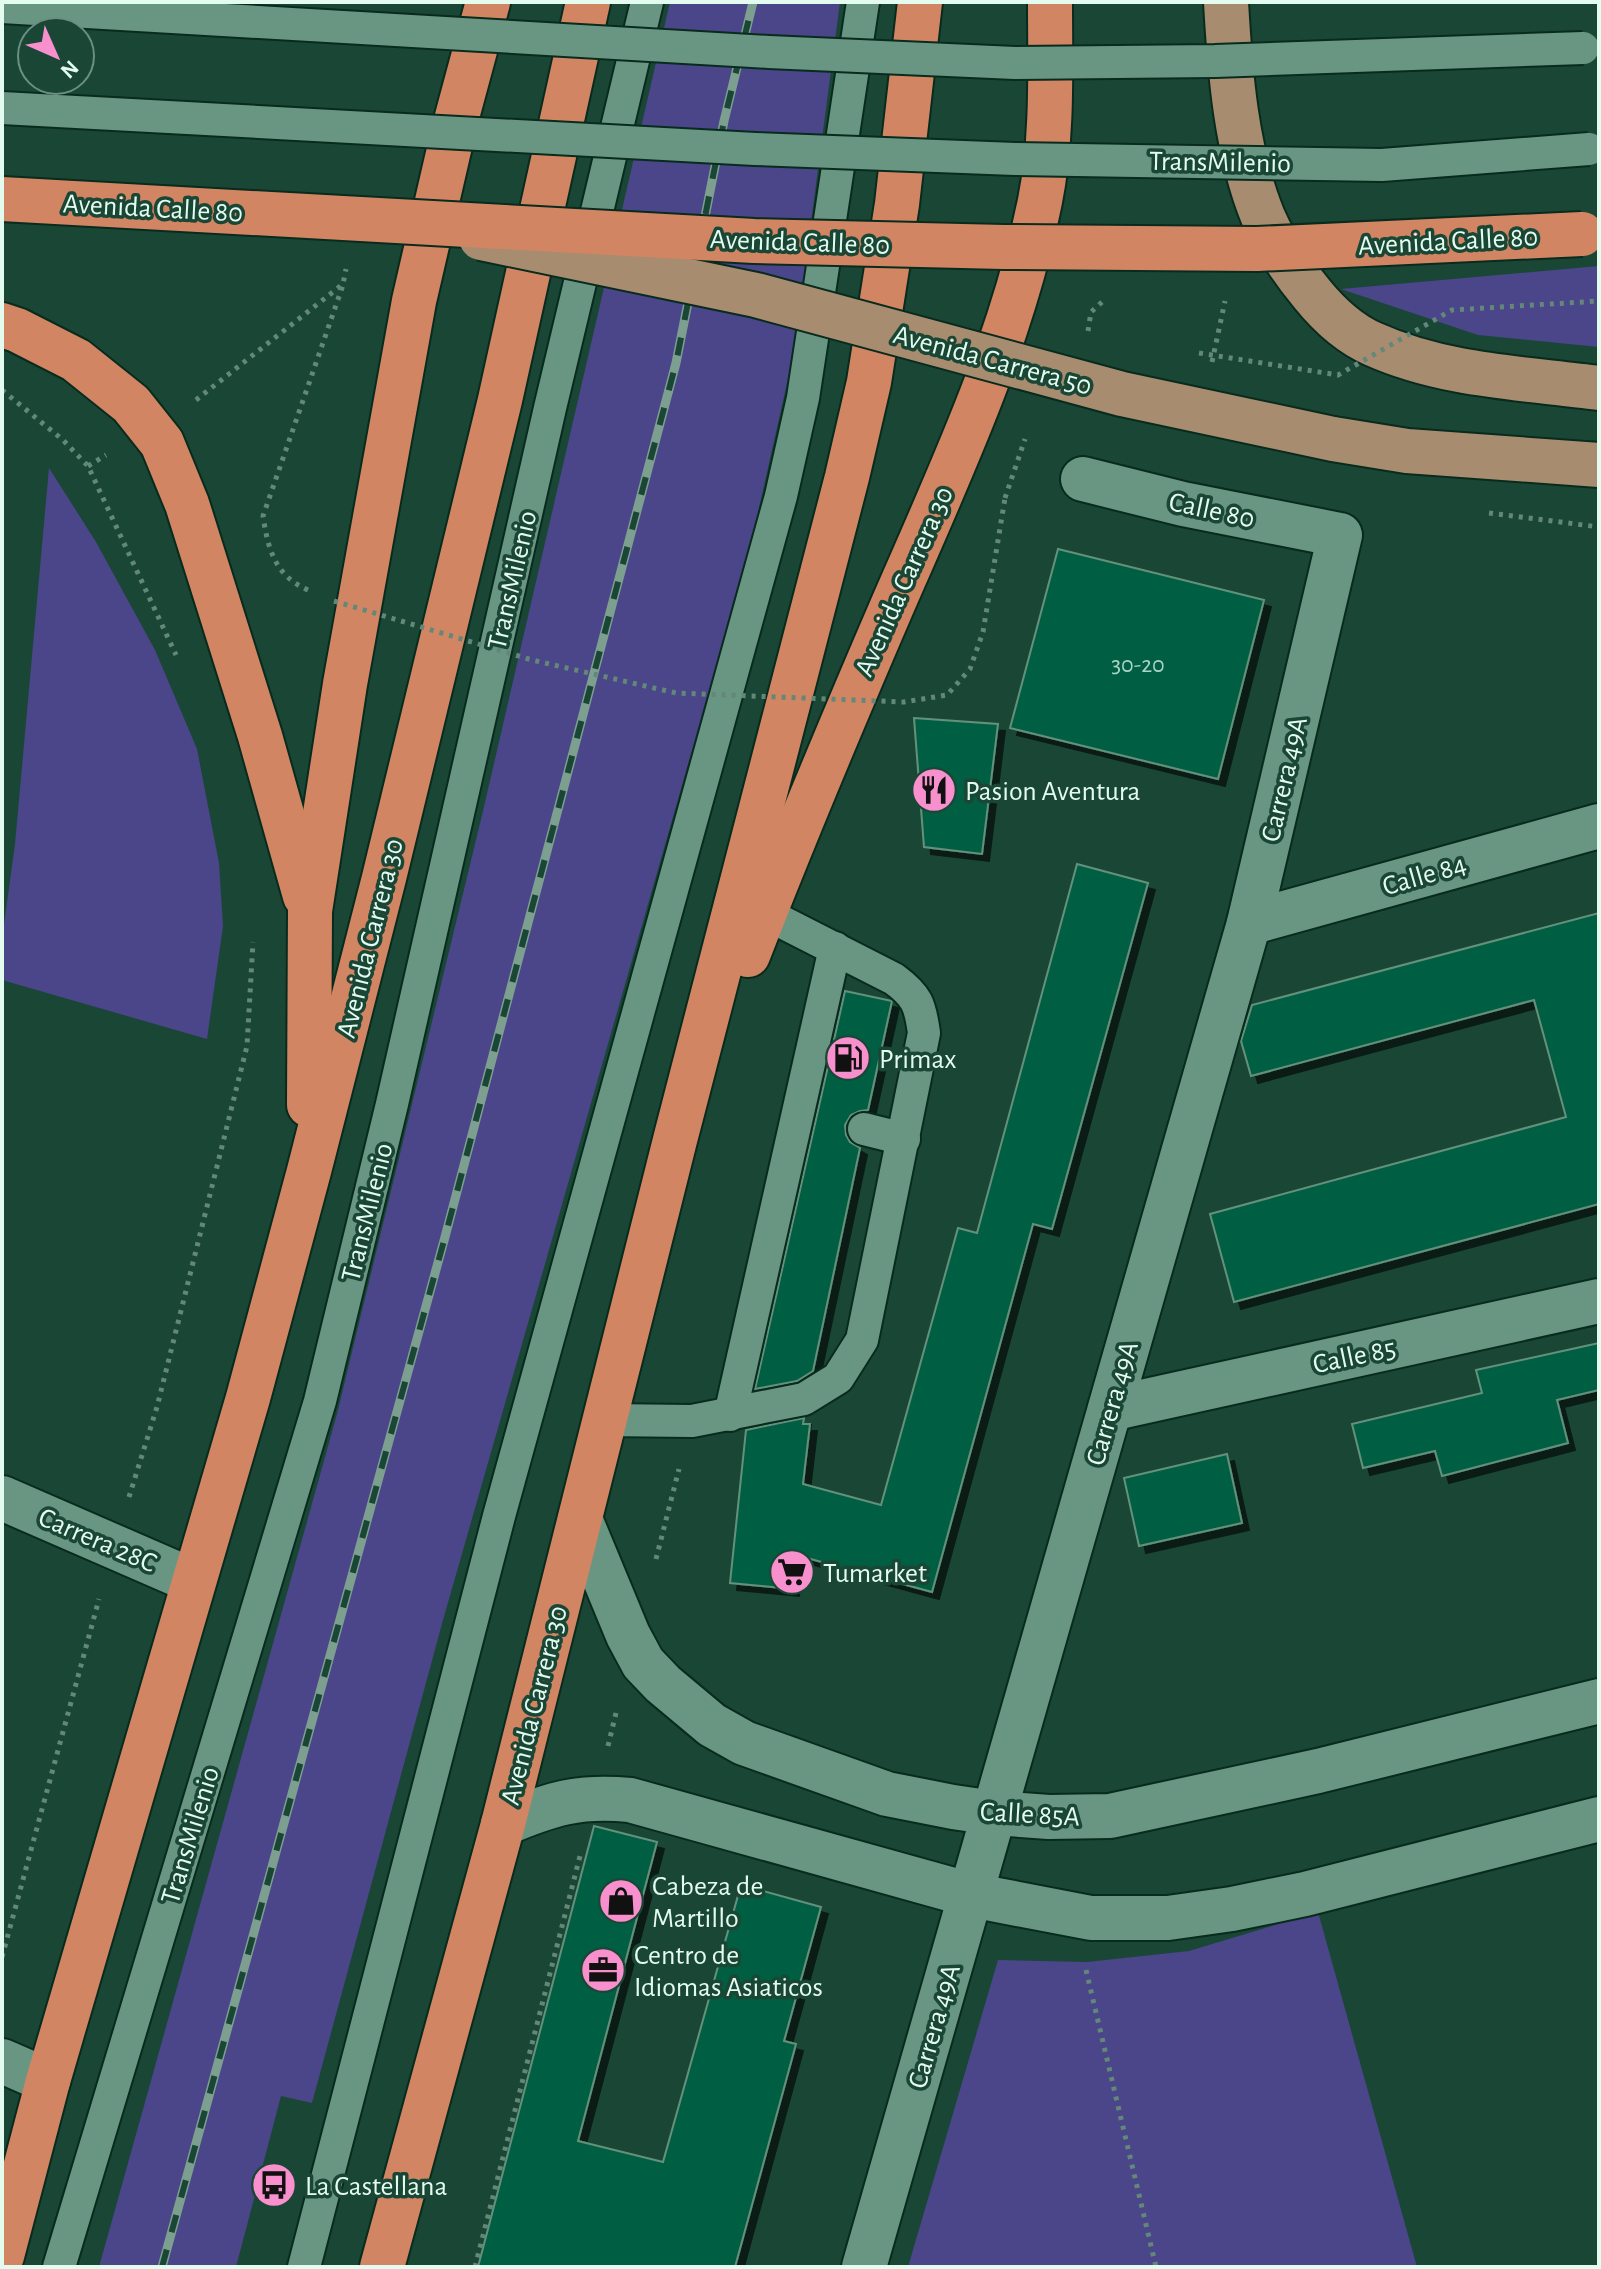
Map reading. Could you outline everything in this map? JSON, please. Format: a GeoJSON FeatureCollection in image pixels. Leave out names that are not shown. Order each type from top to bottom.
{"type":"FeatureCollection","features":[{"type":"Feature","properties":{"kind":"highway","name":"Avenida Carrera 30"},"geometry":{"type":"LineString","coordinates":[[309,1171],[310,911],[353,638],[414,301],[454,128],[488,2]]}},
{"type":"Feature","properties":{"kind":"highway","name":"Avenida Carrera 30"},"geometry":{"type":"LineString","coordinates":[[2,2256],[48,2081],[248,1398],[309,1171],[500,400],[588,2]]}},
{"type":"Feature","properties":{"kind":"highway","name":"Avenida Carrera 30"},"geometry":{"type":"LineString","coordinates":[[382,2267],[503,1824],[675,1140],[751,906],[813,615],[869,382],[897,204],[920,2]]}},
{"type":"Feature","properties":{"kind":"highway","name":"Avenida Carrera 30"},"geometry":{"type":"LineString","coordinates":[[751,906],[823,766],[952,470],[1009,316],[1041,199],[1049,127],[1050,2]]}},
{"type":"Feature","properties":{"kind":"highway","name":"Avenida Calle 80"},"geometry":{"type":"LineString","coordinates":[[2,199],[754,241],[1020,248],[1257,249],[1590,233]]}},
{"type":"Feature","properties":{"kind":"highway"},"geometry":{"type":"LineString","coordinates":[[2,325],[49,345],[96,375],[131,404],[162,443],[192,519],[260,736],[310,911]]}},
{"type":"Feature","properties":{"kind":"main road"},"geometry":{"type":"LineString","coordinates":[[1226,2],[1242,146],[1264,218],[1292,269],[1324,308],[1345,328],[1371,343],[1411,359],[1458,371],[1599,388]]}},
{"type":"Feature","properties":{"kind":"main road","name":"Avenida Carrera 50"},"geometry":{"type":"LineString","coordinates":[[393,219],[756,295],[1122,394],[1319,437],[1407,451],[1599,465]]}},
{"type":"Feature","properties":{"kind":"street","name":"Calle 80"},"geometry":{"type":"LineString","coordinates":[[1083,479],[1183,504],[1340,535]]}},
{"type":"Feature","properties":{"kind":"street","name":"Carrera 49A"},"geometry":{"type":"LineString","coordinates":[[864,2267],[1249,923],[1340,535]]}},
{"type":"Feature","properties":{"kind":"street","name":"Calle 84"},"geometry":{"type":"LineString","coordinates":[[1249,923],[1599,826]]}},
{"type":"Feature","properties":{"kind":"street","name":"Calle 85"},"geometry":{"type":"LineString","coordinates":[[1110,1409],[1599,1301]]}},
{"type":"Feature","properties":{"kind":"street","name":"Carrera 28C"},"geometry":{"type":"LineString","coordinates":[[2,1498],[193,1581]]}},
{"type":"Feature","properties":{"kind":"street","name":"Calle 85A"},"geometry":{"type":"LineString","coordinates":[[580,1519],[628,1635],[643,1663],[663,1684],[712,1725],[744,1743],[887,1794],[994,1813],[1049,1817],[1110,1816],[1318,1771],[1599,1701]]}},
{"type":"Feature","properties":{"kind":"street"},"geometry":{"type":"LineString","coordinates":[[503,1824],[564,1801],[602,1797],[630,1800],[971,1895],[1091,1918],[1168,1918],[1232,1909],[1599,1819]]}},
{"type":"Feature","properties":{"kind":"street"},"geometry":{"type":"LineString","coordinates":[[2,2061],[48,2081]]}},
{"type":"Feature","properties":{"kind":"lane","name":"TransMilenio"},"geometry":{"type":"LineString","coordinates":[[59,2267],[320,1401],[392,1104],[550,408],[647,2]]}},
{"type":"Feature","properties":{"kind":"lane"},"geometry":{"type":"LineString","coordinates":[[304,2267],[507,1486],[781,496],[803,398],[863,2]]}},
{"type":"Feature","properties":{"kind":"lane"},"geometry":{"type":"LineString","coordinates":[[2,7],[769,52],[1015,63],[1215,61],[1591,47]]}},
{"type":"Feature","properties":{"kind":"lane","name":"TransMilenio"},"geometry":{"type":"LineString","coordinates":[[2,108],[755,149],[1015,159],[1382,165],[1594,149]]}},
{"type":"Feature","properties":{"kind":"lane"},"geometry":{"type":"LineString","coordinates":[[604,1420],[692,1421],[804,1399],[838,1378],[862,1340],[924,1033],[920,1008],[912,992],[894,979],[751,906]]}},
{"type":"Feature","properties":{"kind":"lane"},"geometry":{"type":"LineString","coordinates":[[730,1415],[800,1116],[835,948]]}},
{"type":"Feature","properties":{"kind":"lane"},"geometry":{"type":"LineString","coordinates":[[864,1129],[904,1139]]}},
{"type":"Feature","properties":{"kind":"path"},"geometry":{"type":"LineString","coordinates":[[343,284],[263,516],[269,552],[292,584],[334,601],[532,660],[676,693],[904,702],[947,695],[970,669],[983,632],[1005,498],[1026,435]]}},
{"type":"Feature","properties":{"kind":"path"},"geometry":{"type":"LineString","coordinates":[[1087,335],[1091,312],[1109,297]]}},
{"type":"Feature","properties":{"kind":"path"},"geometry":{"type":"LineString","coordinates":[[1214,298],[1225,300]]}},
{"type":"Feature","properties":{"kind":"path"},"geometry":{"type":"LineString","coordinates":[[1197,352],[1338,375],[1452,310],[1599,301]]}},
{"type":"Feature","properties":{"kind":"path"},"geometry":{"type":"LineString","coordinates":[[2,390],[63,440],[88,466],[182,669]]}},
{"type":"Feature","properties":{"kind":"path"},"geometry":{"type":"LineString","coordinates":[[2,1957],[114,1546],[157,1407],[247,1046],[254,939]]}},
{"type":"Feature","properties":{"kind":"path"},"geometry":{"type":"LineString","coordinates":[[1073,1914],[1156,2267]]}},
{"type":"Feature","properties":{"kind":"shaded area"},"geometry":{"type":"Polygon","coordinates":[[[670,2],[840,2],[794,352],[750,548],[443,1620],[312,2103],[281,2096],[236,2267],[99,2267],[337,1414],[483,811],[670,2]]]}},
{"type":"Feature","properties":{"kind":"shaded area"},"geometry":{"type":"Polygon","coordinates":[[[1599,266],[1599,347],[1478,335],[1341,289],[1599,266]]]}},
{"type":"Feature","properties":{"kind":"shaded area"},"geometry":{"type":"Polygon","coordinates":[[[49,468],[96,542],[155,650],[197,749],[219,863],[223,926],[207,1039],[2,980],[2,939],[15,844],[49,468]]]}},
{"type":"Feature","properties":{"kind":"shaded area"},"geometry":{"type":"Polygon","coordinates":[[[1318,1912],[1417,2267],[908,2267],[998,1960],[1087,1962],[1189,1951],[1318,1912]]]}},
{"type":"Feature","properties":{"kind":"building"},"geometry":{"type":"Polygon","coordinates":[[[1058,549],[1264,600],[1218,779],[1010,728],[1058,549]]]}},
{"type":"Feature","properties":{"kind":"building"},"geometry":{"type":"Polygon","coordinates":[[[914,718],[998,724],[982,854],[924,847],[914,718]]]}},
{"type":"Feature","properties":{"kind":"building"},"geometry":{"type":"Polygon","coordinates":[[[1077,864],[1148,883],[1052,1229],[1033,1224],[932,1592],[796,1555],[792,1589],[730,1583],[746,1430],[804,1418],[803,1424],[810,1424],[803,1484],[881,1505],[958,1228],[977,1233],[1077,864]]]}},
{"type":"Feature","properties":{"kind":"building"},"geometry":{"type":"Polygon","coordinates":[[[1599,913],[1599,1204],[1234,1302],[1210,1214],[1566,1117],[1534,1000],[1251,1076],[1241,1041],[1252,1005],[1599,913]]]}},
{"type":"Feature","properties":{"kind":"building"},"geometry":{"type":"Polygon","coordinates":[[[845,991],[892,1001],[868,1110],[851,1115],[845,1125],[850,1142],[860,1148],[813,1371],[797,1381],[755,1389],[845,991]]]}},
{"type":"Feature","properties":{"kind":"building"},"geometry":{"type":"Polygon","coordinates":[[[1599,1343],[1599,1390],[1557,1400],[1568,1443],[1442,1476],[1435,1451],[1363,1468],[1352,1424],[1482,1393],[1476,1370],[1599,1343]]]}},
{"type":"Feature","properties":{"kind":"building"},"geometry":{"type":"Polygon","coordinates":[[[1227,1454],[1242,1523],[1139,1546],[1124,1478],[1227,1454]]]}},
{"type":"Feature","properties":{"kind":"building"},"geometry":{"type":"Polygon","coordinates":[[[594,1826],[657,1842],[578,2141],[663,2162],[741,1885],[821,1907],[784,2041],[796,2044],[735,2267],[478,2267],[594,1826]]]}},
{"type":"Feature","properties":{"kind":"railway"},"geometry":{"type":"LineString","coordinates":[[162,2267],[445,1237],[676,363],[724,121],[753,2]]}},
{"type":"Feature","properties":{"kind":"place","name":"Pasion Aventura"},"geometry":{"type":"Point","coordinates":[934,790]}},
{"type":"Feature","properties":{"kind":"place","name":"Primax"},"geometry":{"type":"Point","coordinates":[848,1058]}},
{"type":"Feature","properties":{"kind":"place","name":"Tumarket"},"geometry":{"type":"Point","coordinates":[792,1572]}},
{"type":"Feature","properties":{"kind":"place","name":"Cabeza de Martillo"},"geometry":{"type":"Point","coordinates":[621,1901]}},
{"type":"Feature","properties":{"kind":"place","name":"Centro de Idiomas Asiaticos"},"geometry":{"type":"Point","coordinates":[603,1970]}},
{"type":"Feature","properties":{"kind":"place","name":"La Castellana"},"geometry":{"type":"Point","coordinates":[274,2185]}}]}
